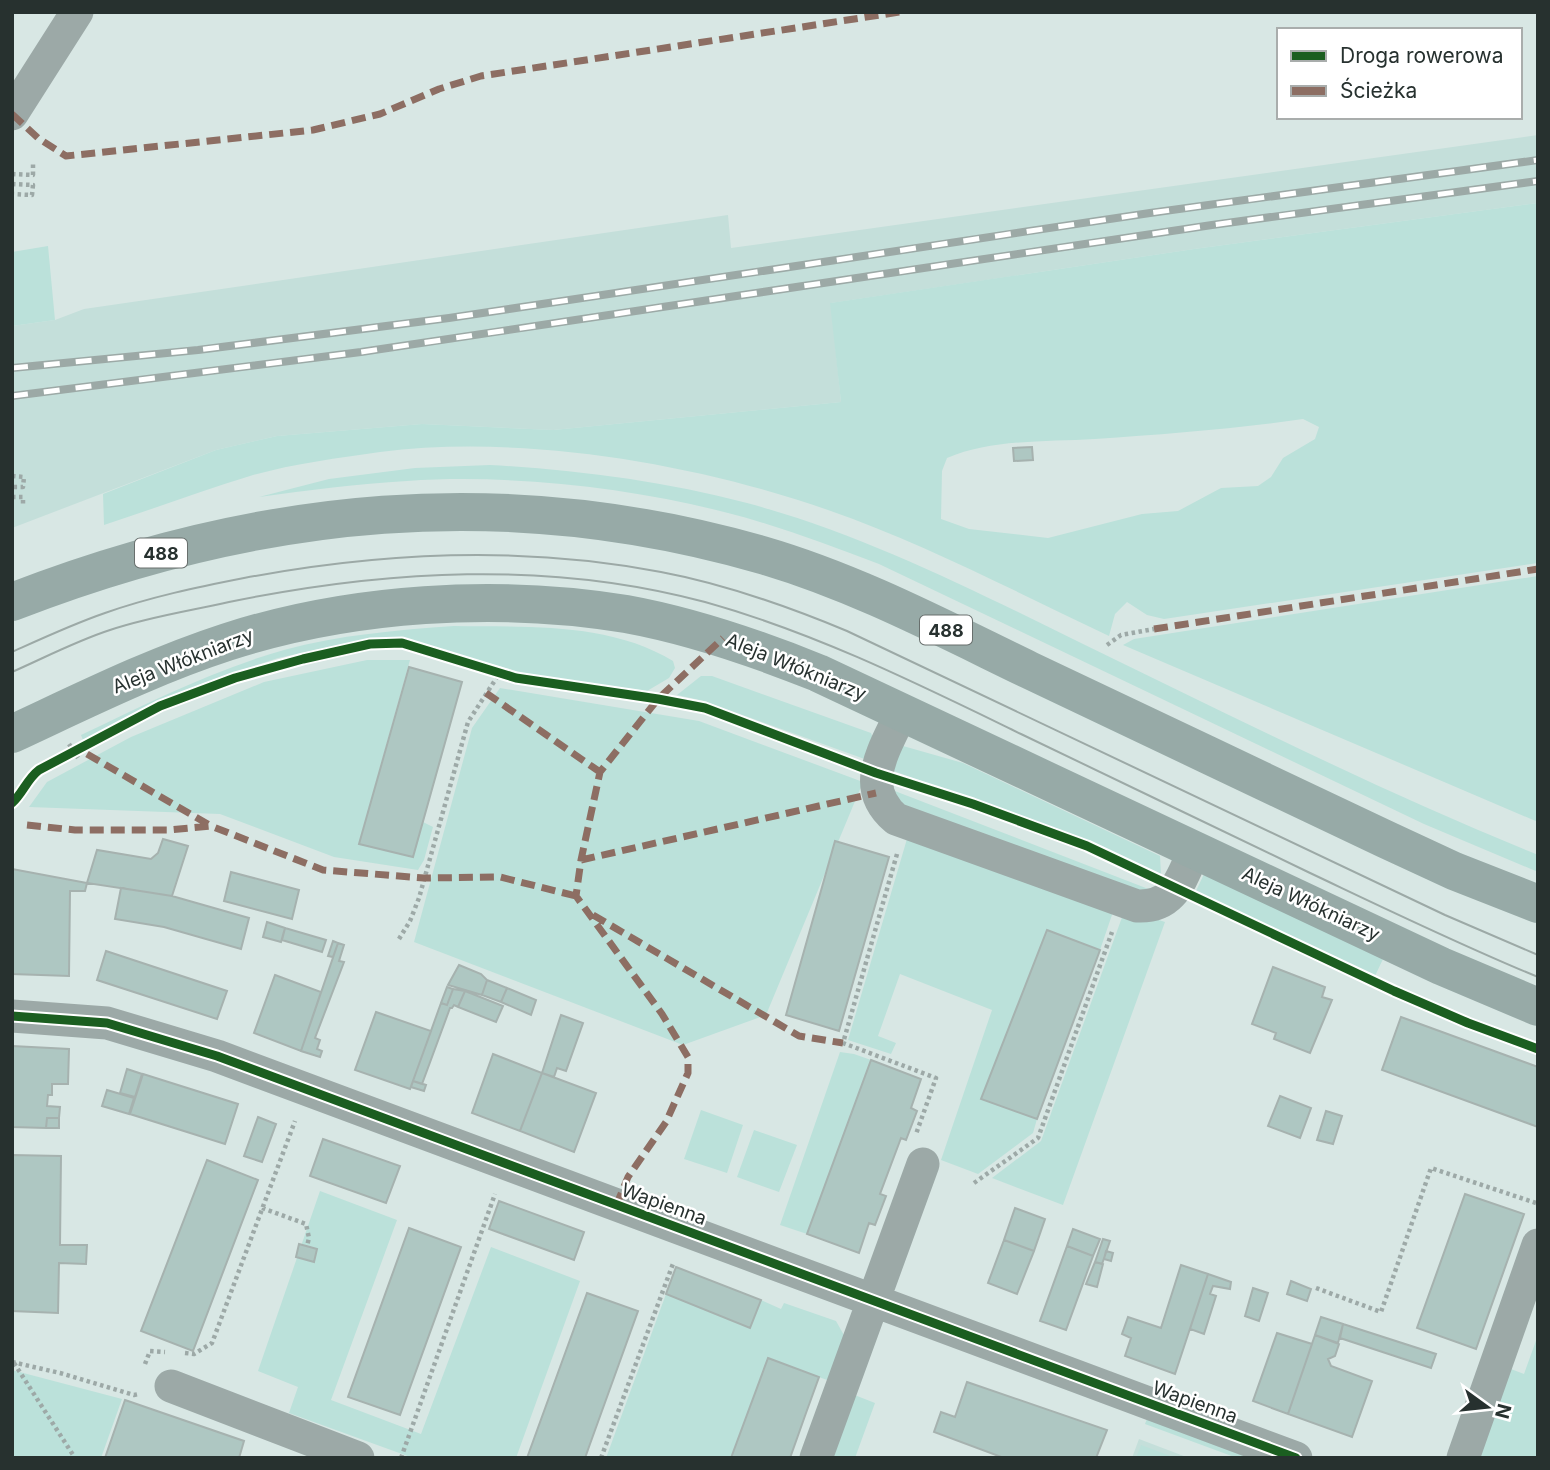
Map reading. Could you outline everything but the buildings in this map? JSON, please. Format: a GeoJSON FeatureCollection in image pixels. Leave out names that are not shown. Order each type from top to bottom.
{"type":"FeatureCollection","features":[{"type":"Feature","properties":{"kind":"main road","name":"488"},"geometry":{"type":"LineString","coordinates":[[12,601],[122,564],[194,544],[259,530],[375,514],[449,510],[512,512],[571,517],[668,532],[764,556],[858,590],[1454,872],[1538,904]]}},
{"type":"Feature","properties":{"kind":"main road","name":"Aleja Włókniarzy"},"geometry":{"type":"LineString","coordinates":[[12,734],[157,667],[263,631],[360,611],[459,605],[568,607],[626,614],[682,627],[766,652],[902,710],[1441,966],[1538,1007]]}},
{"type":"Feature","properties":{"kind":"street"},"geometry":{"type":"LineString","coordinates":[[12,114],[77,12]]}},
{"type":"Feature","properties":{"kind":"street"},"geometry":{"type":"LineString","coordinates":[[902,710],[882,756],[876,793],[887,811],[906,823],[1137,906],[1152,907],[1164,900],[1176,888],[1195,849]]}},
{"type":"Feature","properties":{"kind":"street","name":"Wapienna"},"geometry":{"type":"LineString","coordinates":[[12,1016],[107,1023],[217,1056],[1296,1458]]}},
{"type":"Feature","properties":{"kind":"street"},"geometry":{"type":"LineString","coordinates":[[816,1458],[874,1301],[918,1152]]}},
{"type":"Feature","properties":{"kind":"street"},"geometry":{"type":"LineString","coordinates":[[1463,1458],[1538,1245]]}},
{"type":"Feature","properties":{"kind":"street"},"geometry":{"type":"LineString","coordinates":[[153,1386],[358,1458]]}},
{"type":"Feature","properties":{"kind":"path"},"geometry":{"type":"LineString","coordinates":[[12,174],[33,174],[33,164]]}},
{"type":"Feature","properties":{"kind":"path"},"geometry":{"type":"LineString","coordinates":[[12,184],[33,185],[32,195],[12,194]]}},
{"type":"Feature","properties":{"kind":"path"},"geometry":{"type":"LineString","coordinates":[[12,476],[24,477],[23,487],[12,487]]}},
{"type":"Feature","properties":{"kind":"path"},"geometry":{"type":"LineString","coordinates":[[12,497],[23,497],[23,508]]}},
{"type":"Feature","properties":{"kind":"path"},"geometry":{"type":"LineString","coordinates":[[1107,645],[1121,635],[1154,629]]}},
{"type":"Feature","properties":{"kind":"path"},"geometry":{"type":"LineString","coordinates":[[399,939],[419,898],[468,722],[504,675],[488,670]]}},
{"type":"Feature","properties":{"kind":"path"},"geometry":{"type":"LineString","coordinates":[[62,757],[83,745]]}},
{"type":"Feature","properties":{"kind":"path"},"geometry":{"type":"LineString","coordinates":[[906,823],[842,1043],[936,1078],[918,1152]]}},
{"type":"Feature","properties":{"kind":"path"},"geometry":{"type":"LineString","coordinates":[[974,1183],[1038,1138],[1123,901]]}},
{"type":"Feature","properties":{"kind":"path"},"geometry":{"type":"LineString","coordinates":[[183,1353],[194,1354],[212,1343],[297,1117]]}},
{"type":"Feature","properties":{"kind":"path"},"geometry":{"type":"LineString","coordinates":[[1316,1288],[1381,1312],[1431,1168],[1536,1203]]}},
{"type":"Feature","properties":{"kind":"path"},"geometry":{"type":"LineString","coordinates":[[401,1458],[498,1187]]}},
{"type":"Feature","properties":{"kind":"path"},"geometry":{"type":"LineString","coordinates":[[262,1208],[306,1224],[309,1238],[307,1246]]}},
{"type":"Feature","properties":{"kind":"path"},"geometry":{"type":"LineString","coordinates":[[601,1458],[677,1254]]}},
{"type":"Feature","properties":{"kind":"path"},"geometry":{"type":"LineString","coordinates":[[153,1386],[149,1351],[172,1352]]}},
{"type":"Feature","properties":{"kind":"path"},"geometry":{"type":"LineString","coordinates":[[13,1362],[134,1395],[153,1386]]}},
{"type":"Feature","properties":{"kind":"path"},"geometry":{"type":"LineString","coordinates":[[13,1362],[75,1458]]}},
{"type":"Feature","properties":{"kind":"path"},"geometry":{"type":"LineString","coordinates":[[134,1395],[138,1384]]}},
{"type":"Feature","properties":{"kind":"path"},"geometry":{"type":"LineString","coordinates":[[134,1395],[153,1386]]}},
{"type":"Feature","properties":{"kind":"shaded area"},"geometry":{"type":"Polygon","coordinates":[[[1538,135],[1538,203],[1194,249],[831,303],[841,402],[553,430],[422,424],[277,436],[216,450],[12,528],[12,326],[55,320],[84,309],[728,215],[731,248],[1538,135]]]}},
{"type":"Feature","properties":{"kind":"shaded area"},"geometry":{"type":"Polygon","coordinates":[[[1538,203],[1538,563],[1164,619],[1147,615],[1127,602],[1115,614],[1109,636],[900,538],[776,493],[665,466],[549,450],[491,447],[435,447],[380,452],[298,465],[250,476],[104,525],[103,494],[216,450],[277,436],[422,424],[553,430],[841,402],[830,303],[1194,249],[1538,203]],[[1303,419],[1199,431],[1020,442],[982,447],[947,458],[942,471],[941,519],[969,529],[1048,538],[1142,514],[1178,511],[1221,488],[1258,486],[1271,477],[1283,458],[1315,439],[1319,427],[1303,419]]]}},
{"type":"Feature","properties":{"kind":"shaded area"},"geometry":{"type":"Polygon","coordinates":[[[48,246],[55,320],[12,326],[12,252],[48,246]]]}},
{"type":"Feature","properties":{"kind":"shaded area"},"geometry":{"type":"Polygon","coordinates":[[[490,465],[587,473],[684,488],[747,503],[833,530],[958,584],[1365,779],[1538,855],[1538,872],[1424,824],[879,564],[747,518],[690,504],[610,490],[486,479],[389,482],[259,497],[329,479],[415,468],[490,465]]]}},
{"type":"Feature","properties":{"kind":"shaded area"},"geometry":{"type":"Polygon","coordinates":[[[1538,576],[1538,822],[1123,645],[1134,639],[1538,576]]]}},
{"type":"Feature","properties":{"kind":"shaded area"},"geometry":{"type":"Polygon","coordinates":[[[454,626],[538,627],[595,633],[648,648],[673,661],[675,668],[669,678],[647,691],[534,676],[401,639],[367,639],[278,658],[203,683],[83,740],[81,735],[206,677],[284,650],[347,637],[454,626]]]}},
{"type":"Feature","properties":{"kind":"shaded area"},"geometry":{"type":"Polygon","coordinates":[[[367,660],[410,660],[359,843],[413,857],[423,822],[433,827],[424,860],[418,870],[334,857],[220,814],[29,807],[47,782],[131,737],[264,682],[367,660]]]}},
{"type":"Feature","properties":{"kind":"shaded area"},"geometry":{"type":"Polygon","coordinates":[[[701,676],[712,676],[871,733],[874,741],[870,761],[704,701],[677,695],[701,676]]]}},
{"type":"Feature","properties":{"kind":"shaded area"},"geometry":{"type":"Polygon","coordinates":[[[500,688],[699,721],[863,782],[766,1015],[683,1045],[414,942],[472,728],[500,688]]]}},
{"type":"Feature","properties":{"kind":"shaded area"},"geometry":{"type":"Polygon","coordinates":[[[903,746],[963,763],[1160,856],[1161,874],[1089,842],[891,770],[903,746]]]}},
{"type":"Feature","properties":{"kind":"shaded area"},"geometry":{"type":"Polygon","coordinates":[[[887,788],[1151,890],[1145,893],[893,805],[887,788]]]}},
{"type":"Feature","properties":{"kind":"shaded area"},"geometry":{"type":"Polygon","coordinates":[[[909,832],[1115,906],[1100,950],[1047,931],[981,1098],[1037,1119],[1033,1133],[978,1174],[941,1160],[992,1010],[900,974],[878,1036],[896,1043],[891,1054],[848,1040],[909,832]]]}},
{"type":"Feature","properties":{"kind":"shaded area"},"geometry":{"type":"Polygon","coordinates":[[[1204,874],[1383,959],[1375,976],[1196,891],[1204,874]]]}},
{"type":"Feature","properties":{"kind":"shaded area"},"geometry":{"type":"Polygon","coordinates":[[[1125,909],[1165,922],[1063,1205],[992,1178],[1041,1141],[1125,909]]]}},
{"type":"Feature","properties":{"kind":"shaded area"},"geometry":{"type":"Polygon","coordinates":[[[840,1052],[871,1060],[807,1234],[780,1225],[840,1052]]]}},
{"type":"Feature","properties":{"kind":"shaded area"},"geometry":{"type":"Polygon","coordinates":[[[701,1110],[743,1125],[727,1173],[684,1159],[701,1110]]]}},
{"type":"Feature","properties":{"kind":"shaded area"},"geometry":{"type":"Polygon","coordinates":[[[754,1130],[797,1145],[779,1192],[737,1177],[754,1130]]]}},
{"type":"Feature","properties":{"kind":"shaded area"},"geometry":{"type":"Polygon","coordinates":[[[320,1191],[397,1220],[331,1400],[421,1434],[491,1247],[580,1281],[516,1458],[413,1458],[289,1413],[298,1387],[258,1371],[320,1191]]]}},
{"type":"Feature","properties":{"kind":"shaded area"},"geometry":{"type":"Polygon","coordinates":[[[666,1294],[749,1328],[761,1300],[781,1309],[784,1303],[836,1321],[845,1337],[830,1381],[768,1359],[731,1458],[606,1458],[666,1294]]]}},
{"type":"Feature","properties":{"kind":"shaded area"},"geometry":{"type":"Polygon","coordinates":[[[1538,1335],[1538,1458],[1469,1458],[1503,1366],[1524,1374],[1538,1335]]]}},
{"type":"Feature","properties":{"kind":"shaded area"},"geometry":{"type":"Polygon","coordinates":[[[12,1370],[122,1399],[101,1458],[12,1458],[12,1370]]]}},
{"type":"Feature","properties":{"kind":"shaded area"},"geometry":{"type":"Polygon","coordinates":[[[852,1394],[875,1403],[855,1458],[828,1458],[852,1394]]]}},
{"type":"Feature","properties":{"kind":"shaded area"},"geometry":{"type":"Polygon","coordinates":[[[1148,1416],[1259,1458],[1237,1458],[1145,1424],[1148,1416]]]}},
{"type":"Feature","properties":{"kind":"shaded area"},"geometry":{"type":"Polygon","coordinates":[[[1139,1439],[1189,1458],[1132,1458],[1139,1439]]]}},
{"type":"Feature","properties":{"kind":"shaded area"},"geometry":{"type":"Polygon","coordinates":[[[1141,1445],[1176,1458],[1136,1458],[1141,1445]]]}},
{"type":"Feature","properties":{"kind":"tram line"},"geometry":{"type":"LineString","coordinates":[[12,652],[93,617],[157,597],[244,578],[348,562],[452,555],[504,555],[609,563],[661,572],[756,597],[847,631],[1445,915],[1538,955]]}},
{"type":"Feature","properties":{"kind":"tram line"},"geometry":{"type":"LineString","coordinates":[[12,672],[85,639],[139,621],[288,591],[348,583],[467,574],[527,575],[646,589],[705,602],[827,644],[944,697],[1394,913],[1538,977]]}},
{"type":"Feature","properties":{"kind":"railway"},"geometry":{"type":"LineString","coordinates":[[12,368],[198,350],[449,318],[1150,213],[1538,160]]}},
{"type":"Feature","properties":{"kind":"railway"},"geometry":{"type":"LineString","coordinates":[[12,396],[361,352],[1212,225],[1538,181]]}},
{"type":"Feature","properties":{"kind":"marked path"},"geometry":{"type":"LineString","coordinates":[[12,114],[38,138],[66,156],[313,130],[380,114],[439,89],[481,76],[900,12]]}},
{"type":"Feature","properties":{"kind":"marked path"},"geometry":{"type":"LineString","coordinates":[[1154,629],[1538,569]]}},
{"type":"Feature","properties":{"kind":"marked path"},"geometry":{"type":"LineString","coordinates":[[616,1206],[628,1177],[666,1122],[688,1073],[688,1057],[662,1014],[576,896],[581,860],[600,772],[658,699],[723,638]]}},
{"type":"Feature","properties":{"kind":"marked path"},"geometry":{"type":"LineString","coordinates":[[486,693],[600,772]]}},
{"type":"Feature","properties":{"kind":"marked path"},"geometry":{"type":"LineString","coordinates":[[87,754],[211,826]]}},
{"type":"Feature","properties":{"kind":"marked path"},"geometry":{"type":"LineString","coordinates":[[581,860],[876,793]]}},
{"type":"Feature","properties":{"kind":"marked path"},"geometry":{"type":"LineString","coordinates":[[27,825],[75,830],[168,830],[211,826],[323,870],[424,878],[500,877],[576,896]]}},
{"type":"Feature","properties":{"kind":"marked path"},"geometry":{"type":"LineString","coordinates":[[593,915],[799,1036],[843,1043]]}},
{"type":"Feature","properties":{"kind":"cycle path"},"geometry":{"type":"LineString","coordinates":[[12,803],[39,770],[160,706],[235,678],[303,659],[370,644],[402,643],[516,678],[705,708],[876,773],[973,804],[1087,846],[1394,991],[1538,1049]]}},
{"type":"Feature","properties":{"kind":"cycle path"},"geometry":{"type":"LineString","coordinates":[[12,1016],[107,1023],[217,1056],[1296,1458]]}}]}
